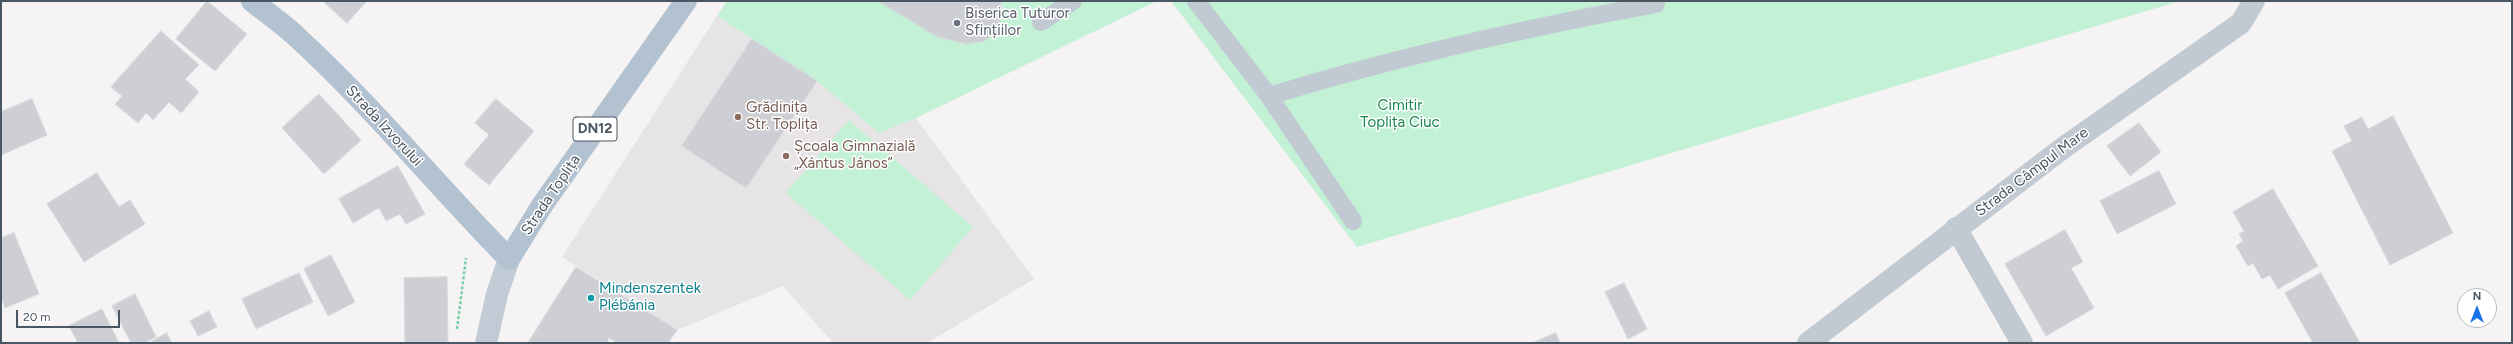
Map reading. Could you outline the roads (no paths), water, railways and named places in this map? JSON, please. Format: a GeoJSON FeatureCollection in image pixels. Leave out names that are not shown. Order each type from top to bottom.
{"type":"FeatureCollection","features":[{"type":"Feature","properties":{"kind":"main road","name":"Strada Izvorului"},"geometry":{"type":"LineString","coordinates":[[252,1],[298,38],[354,92],[456,206],[509,259]]}},
{"type":"Feature","properties":{"kind":"main road","name":"Strada Toplița"},"geometry":{"type":"LineString","coordinates":[[486,343],[497,294],[509,259],[542,204],[686,1]]}},
{"type":"Feature","properties":{"kind":"street","name":"Strada Câmpul Mare"},"geometry":{"type":"LineString","coordinates":[[1808,343],[1956,228],[2063,148],[2241,22],[2254,1]]}},
{"type":"Feature","properties":{"kind":"street"},"geometry":{"type":"LineString","coordinates":[[1956,228],[2022,343]]}},
{"type":"Feature","properties":{"kind":"lane"},"geometry":{"type":"LineString","coordinates":[[1041,22],[1074,1]]}},
{"type":"Feature","properties":{"kind":"lane"},"geometry":{"type":"LineString","coordinates":[[1196,1],[1269,96],[1353,221]]}},
{"type":"Feature","properties":{"kind":"lane"},"geometry":{"type":"LineString","coordinates":[[1269,96],[1338,75],[1534,27],[1657,7]]}},
{"type":"Feature","properties":{"kind":"place","name":"Biserica Tuturor Sfințiilor"},"geometry":{"type":"Point","coordinates":[957,23]}},
{"type":"Feature","properties":{"kind":"place","name":"Grădinița Str. Toplița"},"geometry":{"type":"Point","coordinates":[738,117]}},
{"type":"Feature","properties":{"kind":"place","name":"Școala Gimnazială „Xántus János”"},"geometry":{"type":"Point","coordinates":[786,156]}},
{"type":"Feature","properties":{"kind":"place","name":"Mindenszentek Plébánia"},"geometry":{"type":"Point","coordinates":[591,298]}},
{"type":"Feature","properties":{"kind":"park label","name":"Cimitir Toplița Ciuc"},"geometry":{"type":"Point","coordinates":[1400,114]}}]}
